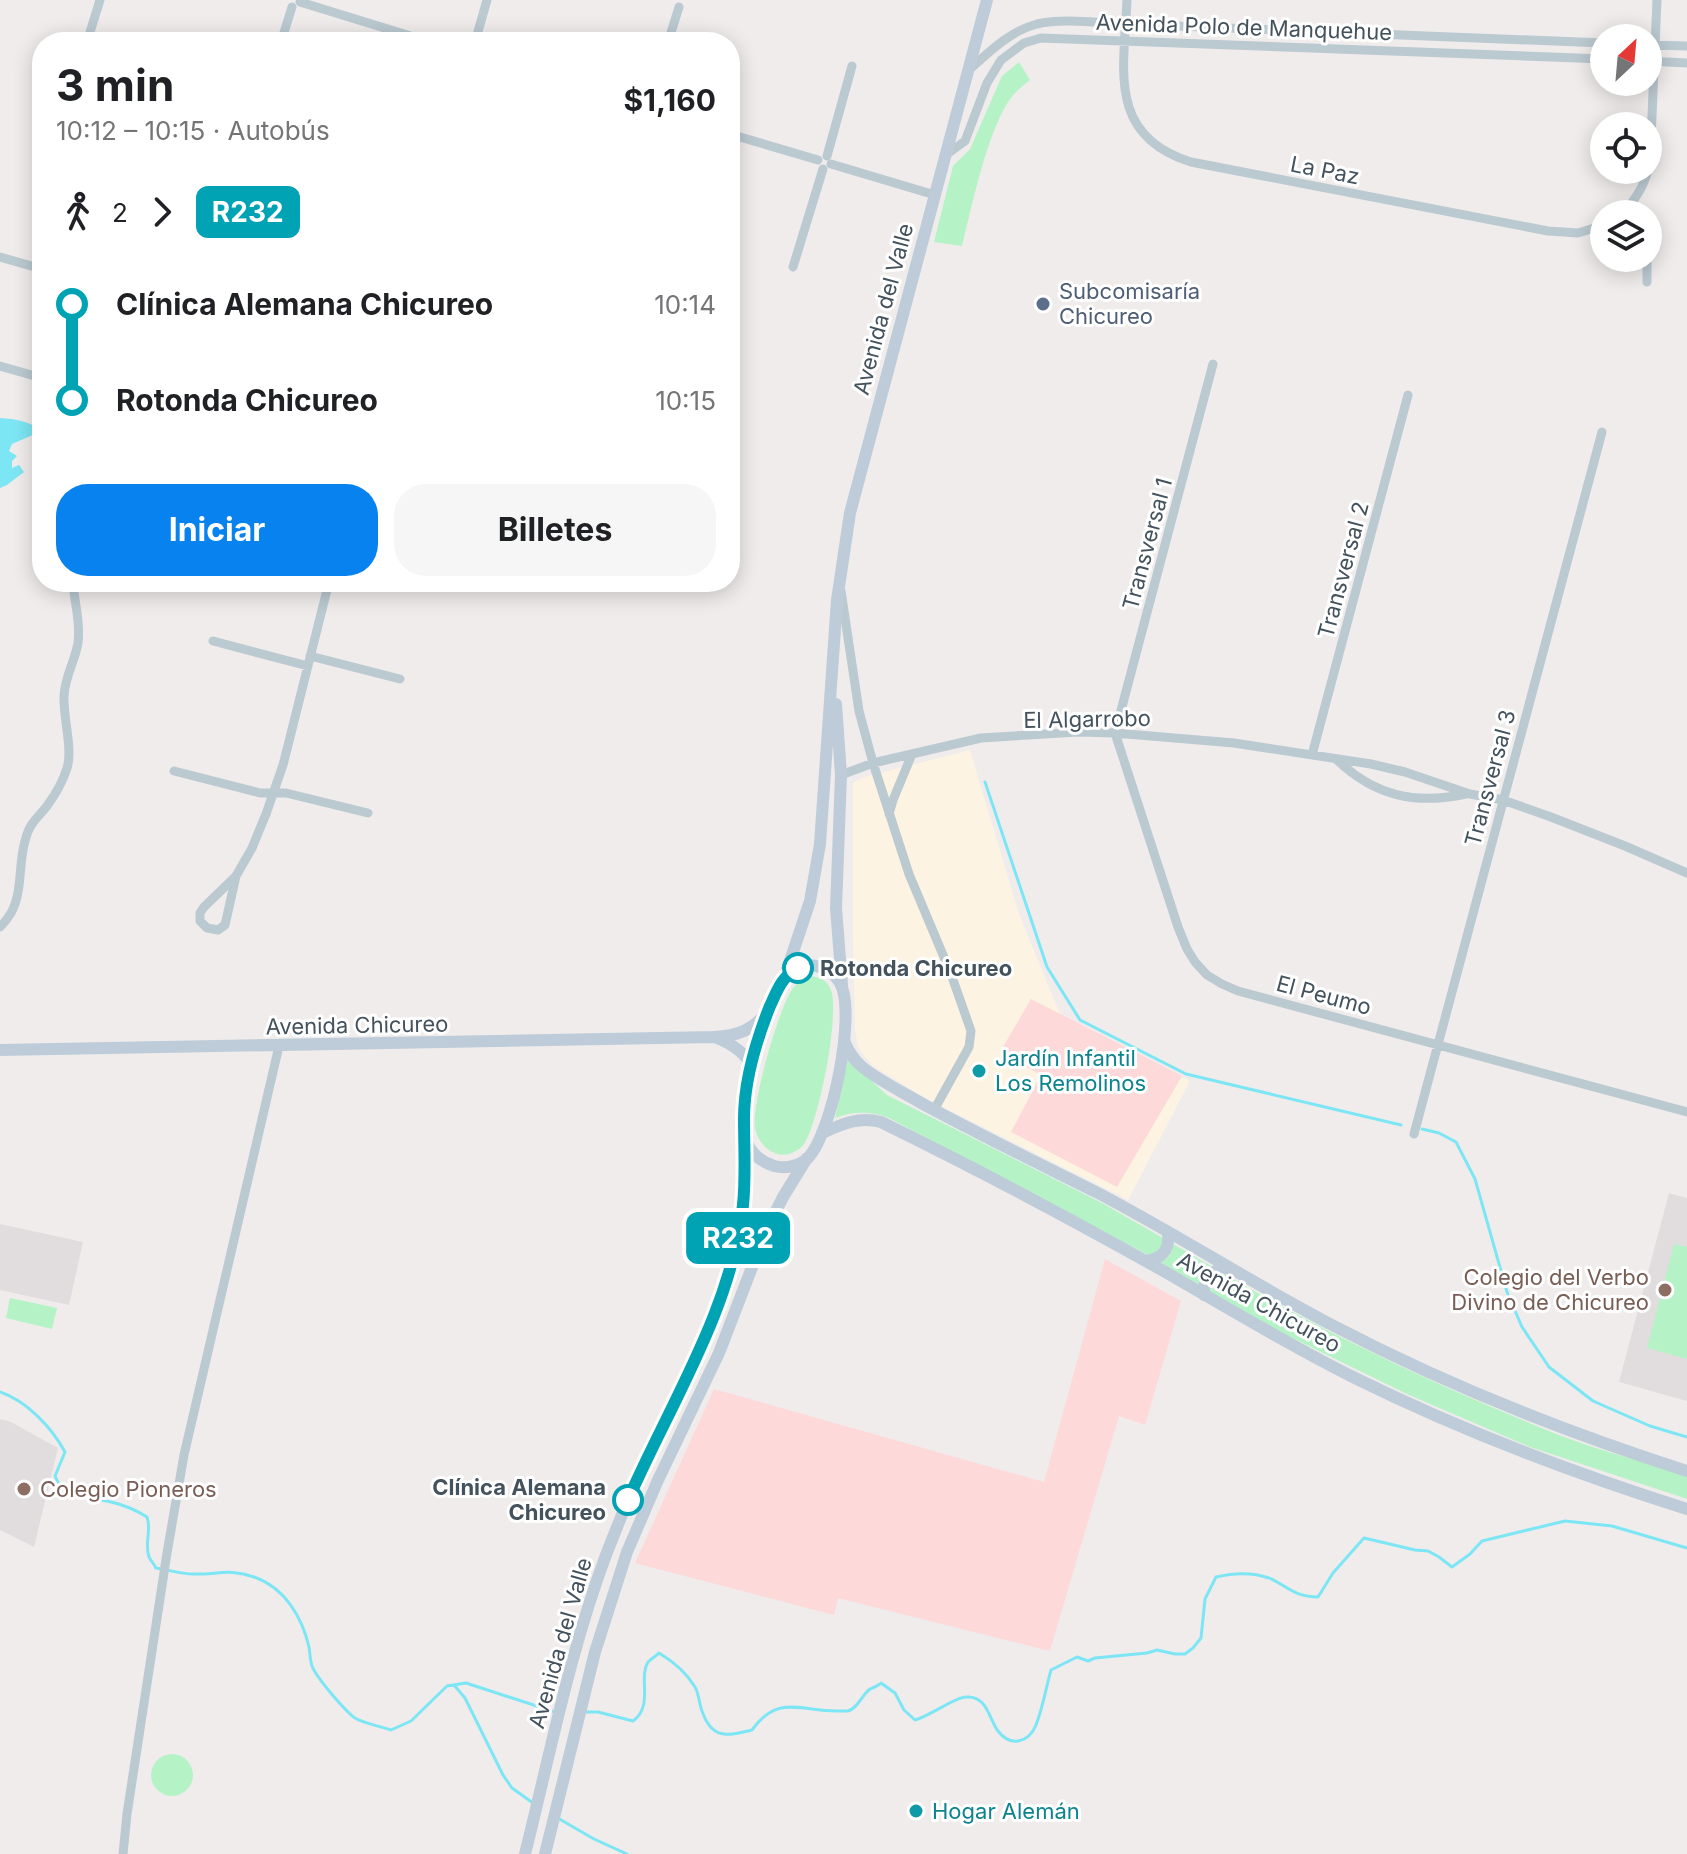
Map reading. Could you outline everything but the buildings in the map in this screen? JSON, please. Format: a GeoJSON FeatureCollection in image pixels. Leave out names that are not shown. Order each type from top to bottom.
{"type":"FeatureCollection","features":[{"type":"Feature","properties":{"kind":"main road","name":"Avenida del Valle"},"geometry":{"type":"LineString","coordinates":[[525,1854],[578,1640],[607,1553],[638,1476],[697,1355],[728,1275],[738,1239],[743,1208],[745,1109],[752,1067],[760,1031],[784,979],[805,918],[817,869],[835,633],[848,522],[987,0]]}},
{"type":"Feature","properties":{"kind":"main road","name":"Avenida del Valle"},"geometry":{"type":"LineString","coordinates":[[545,1854],[582,1703],[615,1587],[646,1506],[719,1353],[766,1231],[822,1133],[834,1093],[844,1041],[845,1014],[836,908],[841,775],[835,633]]}},
{"type":"Feature","properties":{"kind":"main road"},"geometry":{"type":"LineString","coordinates":[[784,979],[798,968],[815,966],[831,973],[842,987]]}},
{"type":"Feature","properties":{"kind":"main road","name":"Avenida Chicureo"},"geometry":{"type":"LineString","coordinates":[[0,1050],[714,1037],[745,1032],[768,1011]]}},
{"type":"Feature","properties":{"kind":"main road"},"geometry":{"type":"LineString","coordinates":[[714,1037],[739,1050],[752,1067]]}},
{"type":"Feature","properties":{"kind":"main road","name":"Avenida Chicureo"},"geometry":{"type":"LineString","coordinates":[[844,1041],[863,1068],[934,1110],[1100,1194],[1342,1330],[1469,1391],[1593,1440],[1687,1471]]}},
{"type":"Feature","properties":{"kind":"main road","name":"Avenida Chicureo"},"geometry":{"type":"LineString","coordinates":[[822,1133],[854,1120],[881,1122],[1146,1261],[1318,1359],[1446,1421],[1573,1472],[1687,1509]]}},
{"type":"Feature","properties":{"kind":"main road"},"geometry":{"type":"LineString","coordinates":[[744,1132],[751,1150],[771,1165],[792,1166],[807,1158]]}},
{"type":"Feature","properties":{"kind":"main road"},"geometry":{"type":"LineString","coordinates":[[1146,1261],[1160,1257],[1167,1250],[1168,1232]]}},
{"type":"Feature","properties":{"kind":"main road"},"geometry":{"type":"LineString","coordinates":[[1204,1295],[1208,1275],[1216,1269],[1229,1268]]}},
{"type":"Feature","properties":{"kind":"street"},"geometry":{"type":"LineString","coordinates":[[90,32],[100,0]]}},
{"type":"Feature","properties":{"kind":"street"},"geometry":{"type":"LineString","coordinates":[[478,32],[487,0]]}},
{"type":"Feature","properties":{"kind":"street","name":"La Paz"},"geometry":{"type":"LineString","coordinates":[[1127,0],[1124,90],[1130,113],[1140,130],[1154,144],[1180,159],[1559,233],[1590,229]]}},
{"type":"Feature","properties":{"kind":"street"},"geometry":{"type":"LineString","coordinates":[[1654,24],[1657,0]]}},
{"type":"Feature","properties":{"kind":"street"},"geometry":{"type":"LineString","coordinates":[[284,32],[295,2],[396,32]]}},
{"type":"Feature","properties":{"kind":"street"},"geometry":{"type":"LineString","coordinates":[[671,32],[679,7]]}},
{"type":"Feature","properties":{"kind":"street","name":"Avenida Polo de Manquehue"},"geometry":{"type":"LineString","coordinates":[[969,70],[1009,37],[1037,24],[1126,24],[1590,42]]}},
{"type":"Feature","properties":{"kind":"street","name":"Avenida Polo de Manquehue"},"geometry":{"type":"LineString","coordinates":[[946,155],[965,141],[987,83],[1001,60],[1031,40],[1049,38],[1590,58]]}},
{"type":"Feature","properties":{"kind":"street"},"geometry":{"type":"LineString","coordinates":[[1662,45],[1687,46]]}},
{"type":"Feature","properties":{"kind":"street"},"geometry":{"type":"LineString","coordinates":[[1662,62],[1687,63]]}},
{"type":"Feature","properties":{"kind":"street"},"geometry":{"type":"LineString","coordinates":[[793,267],[852,66]]}},
{"type":"Feature","properties":{"kind":"street"},"geometry":{"type":"LineString","coordinates":[[1634,200],[1641,191],[1649,169],[1650,96]]}},
{"type":"Feature","properties":{"kind":"street"},"geometry":{"type":"LineString","coordinates":[[740,137],[935,195]]}},
{"type":"Feature","properties":{"kind":"street"},"geometry":{"type":"LineString","coordinates":[[0,257],[32,266]]}},
{"type":"Feature","properties":{"kind":"street"},"geometry":{"type":"LineString","coordinates":[[1647,272],[1647,282]]}},
{"type":"Feature","properties":{"kind":"street","name":"Transversal 1"},"geometry":{"type":"LineString","coordinates":[[1115,733],[1213,364]]}},
{"type":"Feature","properties":{"kind":"street"},"geometry":{"type":"LineString","coordinates":[[0,366],[32,375]]}},
{"type":"Feature","properties":{"kind":"street","name":"Transversal 2"},"geometry":{"type":"LineString","coordinates":[[1312,755],[1408,395]]}},
{"type":"Feature","properties":{"kind":"street","name":"Transversal 3"},"geometry":{"type":"LineString","coordinates":[[1414,1134],[1602,432]]}},
{"type":"Feature","properties":{"kind":"street"},"geometry":{"type":"LineString","coordinates":[[840,579],[859,711],[873,763],[909,874],[971,1031],[969,1047],[934,1110]]}},
{"type":"Feature","properties":{"kind":"street"},"geometry":{"type":"LineString","coordinates":[[0,927],[11,913],[19,891],[24,844],[32,822],[47,806],[68,765],[64,691],[78,644],[74,592]]}},
{"type":"Feature","properties":{"kind":"street"},"geometry":{"type":"LineString","coordinates":[[236,876],[225,925],[218,930],[207,928],[200,921],[201,910],[236,876],[252,848],[274,793],[326,592]]}},
{"type":"Feature","properties":{"kind":"street"},"geometry":{"type":"LineString","coordinates":[[213,641],[400,679]]}},
{"type":"Feature","properties":{"kind":"street","name":"El Algarrobo"},"geometry":{"type":"LineString","coordinates":[[841,775],[873,763],[981,738],[1115,733],[1234,743],[1371,764],[1470,794]]}},
{"type":"Feature","properties":{"kind":"street","name":"El Peumo"},"geometry":{"type":"LineString","coordinates":[[1115,733],[1187,949],[1201,969],[1222,984],[1238,991],[1687,1112]]}},
{"type":"Feature","properties":{"kind":"street"},"geometry":{"type":"LineString","coordinates":[[889,815],[912,754]]}},
{"type":"Feature","properties":{"kind":"street"},"geometry":{"type":"LineString","coordinates":[[1336,760],[1369,785],[1394,795],[1444,799],[1470,794],[1503,800],[1589,831],[1687,873]]}},
{"type":"Feature","properties":{"kind":"street"},"geometry":{"type":"LineString","coordinates":[[174,771],[260,793],[286,793],[368,813]]}},
{"type":"Feature","properties":{"kind":"street"},"geometry":{"type":"LineString","coordinates":[[123,1854],[184,1455],[279,1046]]}},
{"type":"Feature","properties":{"kind":"shaded area"},"geometry":{"type":"Polygon","coordinates":[[[970,750],[1019,914],[1060,1014],[1190,1081],[1128,1200],[925,1098],[873,1066],[858,1048],[853,934],[853,783],[864,777],[970,750]]]}},
{"type":"Feature","properties":{"kind":"shaded area"},"geometry":{"type":"Polygon","coordinates":[[[1031,999],[1182,1076],[1117,1187],[1011,1132],[1041,1075],[1000,1052],[1031,999]]]}},
{"type":"Feature","properties":{"kind":"shaded area","name":"Colegio del Verbo Divino de Chicureo"},"geometry":{"type":"Polygon","coordinates":[[[1669,1193],[1687,1198],[1687,1401],[1619,1382],[1669,1193]]]}},
{"type":"Feature","properties":{"kind":"shaded area"},"geometry":{"type":"Polygon","coordinates":[[[0,1224],[83,1242],[69,1305],[0,1290],[0,1224]]]}},
{"type":"Feature","properties":{"kind":"shaded area"},"geometry":{"type":"Polygon","coordinates":[[[1105,1259],[1181,1301],[1145,1425],[1119,1416],[1050,1651],[838,1598],[834,1615],[635,1563],[714,1389],[1044,1482],[1105,1259]]]}},
{"type":"Feature","properties":{"kind":"shaded area","name":"Colegio Pioneros"},"geometry":{"type":"Polygon","coordinates":[[[0,1419],[58,1448],[34,1547],[0,1530],[0,1419]]]}},
{"type":"Feature","properties":{"kind":"green space"},"geometry":{"type":"Polygon","coordinates":[[[1019,62],[1030,80],[1006,105],[998,122],[983,165],[962,246],[934,242],[953,166],[970,149],[1002,76],[1019,62]]]}},
{"type":"Feature","properties":{"kind":"green space"},"geometry":{"type":"Polygon","coordinates":[[[807,976],[827,983],[833,1002],[833,1021],[826,1068],[810,1132],[799,1149],[783,1155],[767,1148],[757,1134],[757,1099],[767,1056],[787,998],[807,976]]]}},
{"type":"Feature","properties":{"kind":"green space"},"geometry":{"type":"Polygon","coordinates":[[[848,1059],[887,1095],[1104,1204],[1163,1238],[1163,1246],[1150,1256],[889,1118],[862,1113],[835,1118],[848,1059]]]}},
{"type":"Feature","properties":{"kind":"green space"},"geometry":{"type":"Polygon","coordinates":[[[1173,1244],[1211,1266],[1203,1274],[1200,1285],[1160,1262],[1169,1255],[1173,1244]]]}},
{"type":"Feature","properties":{"kind":"green space"},"geometry":{"type":"Polygon","coordinates":[[[1674,1244],[1687,1247],[1687,1359],[1647,1348],[1674,1244]]]}},
{"type":"Feature","properties":{"kind":"green space"},"geometry":{"type":"Polygon","coordinates":[[[1223,1273],[1346,1340],[1473,1399],[1575,1441],[1687,1475],[1687,1499],[1530,1447],[1409,1395],[1280,1332],[1211,1292],[1208,1284],[1213,1276],[1223,1273]]]}},
{"type":"Feature","properties":{"kind":"green space"},"geometry":{"type":"Polygon","coordinates":[[[10,1298],[57,1308],[52,1329],[6,1318],[10,1298]]]}},
{"type":"Feature","properties":{"kind":"green space"},"geometry":{"type":"Polygon","coordinates":[[[172,1754],[187,1760],[193,1775],[187,1790],[172,1796],[157,1790],[151,1775],[157,1760],[172,1754]]]}},
{"type":"Feature","properties":{"kind":"water"},"geometry":{"type":"Polygon","coordinates":[[[0,418],[32,425],[32,435],[12,444],[9,451],[17,456],[12,461],[12,468],[19,465],[24,472],[0,488],[0,418]]]}},
{"type":"Feature","properties":{"kind":"waterway"},"geometry":{"type":"LineString","coordinates":[[985,782],[1047,967],[1080,1020],[1186,1074],[1401,1125]]}},
{"type":"Feature","properties":{"kind":"waterway"},"geometry":{"type":"LineString","coordinates":[[1422,1129],[1456,1142],[1475,1179],[1507,1292],[1522,1327],[1549,1367],[1593,1401],[1650,1426],[1687,1437]]}},
{"type":"Feature","properties":{"kind":"waterway"},"geometry":{"type":"LineString","coordinates":[[0,1392],[29,1409],[60,1443],[65,1452],[55,1476],[64,1489],[78,1496],[121,1505],[147,1517],[148,1552],[156,1568],[188,1574],[245,1574],[275,1588],[302,1625],[315,1671],[331,1694],[355,1718],[391,1730],[411,1721],[447,1686],[466,1683],[555,1712]]}},
{"type":"Feature","properties":{"kind":"waterway"},"geometry":{"type":"LineString","coordinates":[[583,1712],[598,1712],[633,1721],[643,1708],[645,1669],[659,1653],[688,1677],[706,1720],[721,1734],[752,1730],[771,1712],[781,1708],[848,1711],[870,1689],[881,1683],[895,1693],[904,1710],[915,1720],[956,1700],[973,1697],[983,1704],[1003,1736],[1019,1741],[1029,1736],[1036,1725],[1051,1670],[1077,1657],[1088,1661],[1157,1650],[1185,1654],[1193,1648],[1201,1638],[1205,1599],[1216,1577],[1256,1575],[1269,1578],[1297,1593],[1318,1597],[1333,1573],[1364,1538],[1428,1551],[1452,1567],[1482,1541],[1565,1521],[1612,1526],[1687,1548]]}},
{"type":"Feature","properties":{"kind":"waterway"},"geometry":{"type":"LineString","coordinates":[[454,1685],[465,1698],[503,1775],[512,1788],[533,1803]]}},
{"type":"Feature","properties":{"kind":"waterway"},"geometry":{"type":"LineString","coordinates":[[556,1817],[627,1854]]}},
{"type":"Feature","properties":{"kind":"bus line","name":"R232"},"geometry":{"type":"LineString","coordinates":[[628,1500],[691,1368],[728,1275],[743,1208],[744,1119],[754,1057],[760,1031],[778,989],[788,974],[798,968]]}},
{"type":"Feature","properties":{"kind":"place","name":"Subcomisaría Chicureo"},"geometry":{"type":"Point","coordinates":[1043,304]}},
{"type":"Feature","properties":{"kind":"place","name":"Rotonda Chicureo"},"geometry":{"type":"Point","coordinates":[798,968]}},
{"type":"Feature","properties":{"kind":"place","name":"Jardín Infantil Los Remolinos"},"geometry":{"type":"Point","coordinates":[979,1071]}},
{"type":"Feature","properties":{"kind":"place","name":"Colegio del Verbo Divino de Chicureo"},"geometry":{"type":"Point","coordinates":[1665,1290]}},
{"type":"Feature","properties":{"kind":"place","name":"Colegio Pioneros"},"geometry":{"type":"Point","coordinates":[24,1489]}},
{"type":"Feature","properties":{"kind":"place","name":"Clínica Alemana Chicureo"},"geometry":{"type":"Point","coordinates":[628,1500]}},
{"type":"Feature","properties":{"kind":"place","name":"Hogar Alemán"},"geometry":{"type":"Point","coordinates":[916,1811]}}]}
